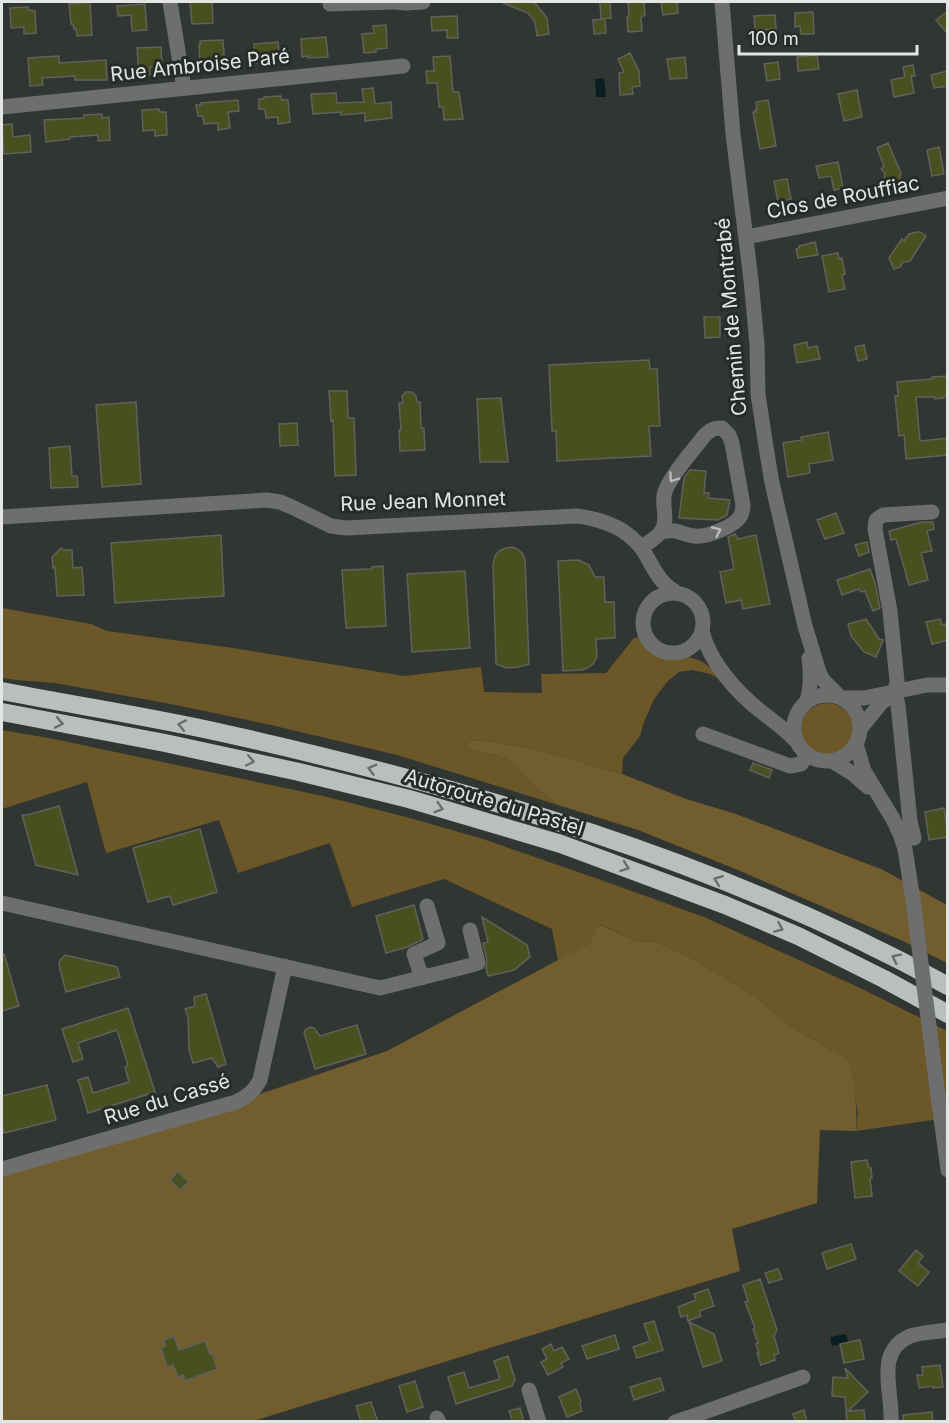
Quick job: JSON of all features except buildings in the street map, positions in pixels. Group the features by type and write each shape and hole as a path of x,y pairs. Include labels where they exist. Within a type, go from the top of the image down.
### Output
{"highway":[{"name":"Autoroute du Pastel","path":"2,691 215,731 370,768 525,811 627,845 807,916 894,957 948,986"},
{"name":"Autoroute du Pastel","path":"2,712 165,743 299,772 409,799 561,844 725,905 798,936 948,1014"}],"street":[{"path":"170,2 184,88"},
{"path":"330,4 423,2"},
{"name":"Chemin de Montrabé","path":"722,2 733,134 757,344 758,394 766,447 805,626 819,672 823,680 840,698"},
{"name":"Rue Ambroise Paré","path":"2,107 403,66"},
{"name":"Clos de Rouffiac","path":"746,237 948,198"},
{"path":"641,548 661,532 677,530 692,536 704,536 735,522 742,514 743,505 732,443 729,435 722,428 711,430 704,436 669,483 664,492 666,519 661,532"},
{"name":"Rue Jean Monnet","path":"2,517 267,500 294,507 331,526 346,528 577,516 594,518 627,534 641,548 665,584 677,593"},
{"path":"914,838 895,693 897,681 890,611 875,529 876,520 883,515 932,512"},
{"name":"Rue Jean Monnet","path":"652,565 654,599"},
{"path":"685,651 696,643 702,631 704,624 700,609 691,598 677,593 665,594 654,599 648,605 642,620 649,642 669,653 685,651 698,654 718,668 750,702 785,729 802,751 816,760 838,760 849,754 856,744 860,721 853,707 840,698"},
{"name":"Chemin de Montrabé","path":"803,705 809,692 811,676 805,626"},
{"path":"702,631 718,668"},
{"path":"762,712 783,715 812,698 823,695 864,698 927,685 948,685"},
{"path":"860,729 881,703 895,693"},
{"path":"795,740 794,720 803,705"},
{"path":"703,734 790,766 801,764 807,755"},
{"path":"856,744 864,771 893,819 904,849 914,900 948,1170"},
{"path":"832,761 860,779 881,801"},
{"path":"2,903 380,988 478,963 470,930"},
{"path":"422,978 414,954 438,943 427,906"},
{"name":"Rue du Cassé","path":"2,1169 247,1097 260,1080 285,966"},
{"path":"891,1422 888,1371 893,1348 912,1335 948,1330"},
{"path":"675,1422 803,1377"},
{"path":"529,1390 539,1422"}],"shaded area":[{"path":"2,608 91,624 107,631 233,648 404,676 481,667 484,692 542,693 541,674 606,673 634,638 639,637 651,650 666,658 690,658 701,661 722,680 710,674 692,670 679,672 668,681 654,699 640,736 623,758 622,774 543,751 483,740 468,741 467,747 511,761 533,785 558,805 397,755 271,725 55,683 2,678"},
{"path":"822,703 832,703 846,710 853,729 846,748 832,755 822,755 812,751 805,744 801,734 801,724 805,714 812,707"},
{"path":"2,730 323,796 410,818 483,839 704,917 858,987 947,1031 947,1118 856,1131 858,1114 848,1059 788,1025 755,996 688,956 656,942 636,941 600,924 590,943 558,961 552,929 444,879 352,907 330,843 238,873 219,820 106,853 87,782 2,809"},
{"path":"483,740 543,751 622,774 881,869 947,905 947,963 903,941 733,868 638,830 558,805 533,785 511,761 467,747 468,741"},
{"path":"599,924 636,941 656,942 688,956 755,996 788,1025 848,1059 855,1095 856,1131 820,1130 817,1203 732,1229 740,1271 253,1421 2,1422 2,1169 236,1102 387,1051 590,943"}],"water":[{"path":"604,78 606,97 596,97 595,79"},
{"path":"846,1334 848,1342 832,1346 830,1337"}]}
